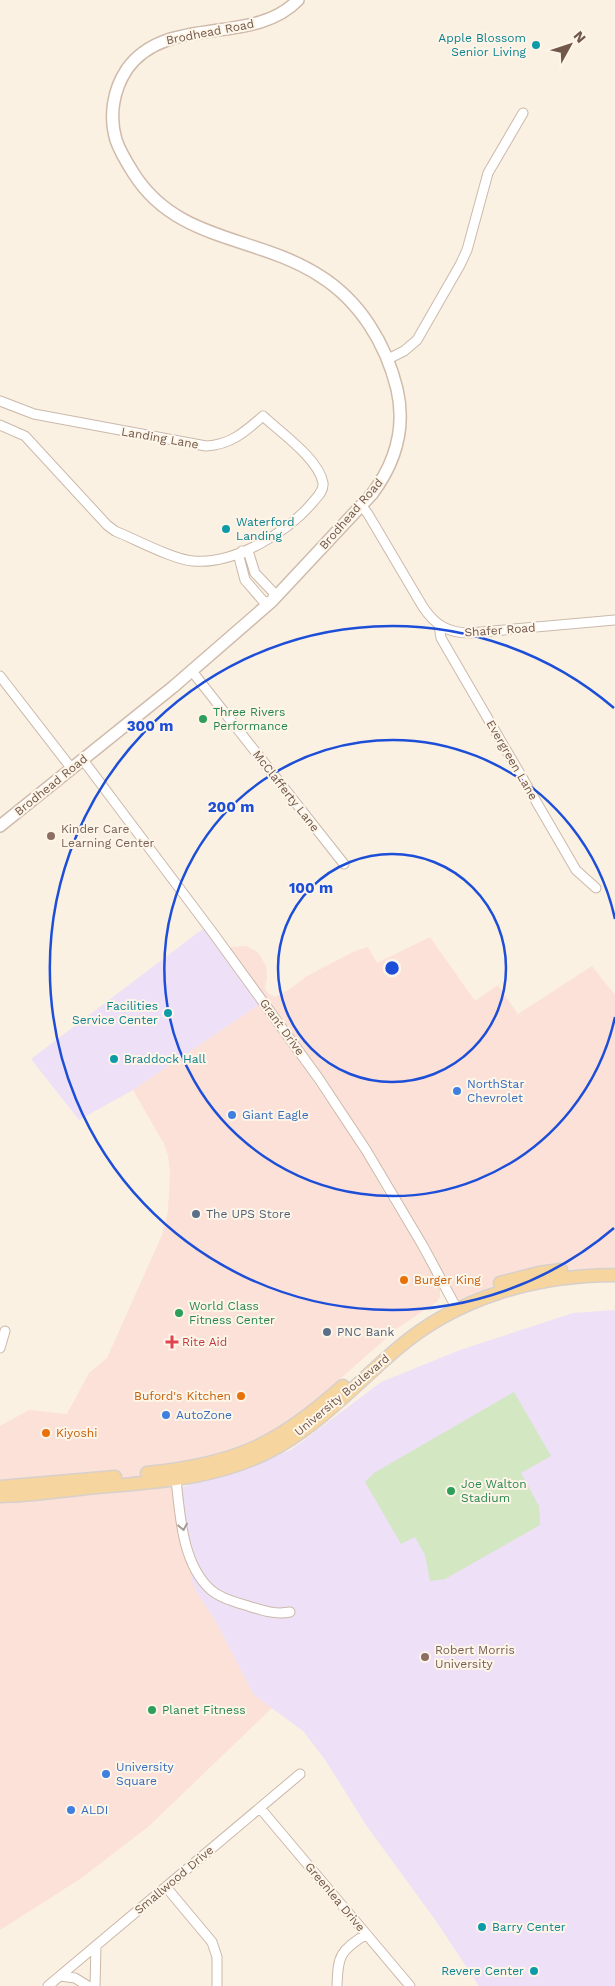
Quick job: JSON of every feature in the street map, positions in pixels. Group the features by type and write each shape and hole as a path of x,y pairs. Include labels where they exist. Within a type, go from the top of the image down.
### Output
{"main road":[{"name":"Brodhead Road","path":"0,826 83,760 272,601 361,505 387,473 396,449 399,436 399,398 388,359 378,338 358,310 322,276 285,257 192,225 161,207 145,190 129,167 114,132 113,104 118,86 134,62 148,50 173,38 261,22 279,15 298,0"},
{"name":"University Boulevard","path":"0,1487 171,1471 212,1463 246,1452 275,1438 302,1421 396,1339 422,1320 498,1284 539,1273 576,1268 615,1267"},
{"name":"University Boulevard","path":"0,1496 176,1479 202,1475 236,1465 280,1445 321,1417 411,1338 455,1306 531,1284 575,1277 615,1276"}],"street":[{"path":"388,359 404,351 417,340 460,265 467,250 488,173 523,113"},
{"name":"Landing Lane","path":"0,400 34,414 206,446 222,444 236,438 263,416 317,466 323,484 322,491 308,508 286,528 263,542 222,557 193,561 179,558 115,531 107,525 25,436 0,425"},
{"path":"361,505 424,607 439,625"},
{"path":"242,551 249,554 256,573 274,593 272,601 264,602 244,580 239,557 242,551"},
{"name":"Shafer Road","path":"439,625 451,631 470,633 615,620"},
{"name":"Evergreen Lane","path":"439,625 441,638 576,870 596,888"},
{"name":"McClafferty Lane","path":"191,670 344,864"},
{"path":"0,676 72,769"},
{"name":"Grant Drive","path":"83,760 213,933 325,1087 366,1150 423,1246 455,1306"},
{"path":"0,1348 5,1331"},
{"path":"176,1479 188,1553 199,1577 212,1591 238,1603 278,1614 290,1612"},
{"name":"Smallwood Drive","path":"48,1986 300,1774"},
{"name":"Greenlea Drive","path":"260,1808 410,1986"},
{"path":"166,1887 212,1942 217,1957 217,1986"},
{"path":"337,1986 338,1962 342,1954 366,1934"},
{"path":"95,1986 96,1946"},
{"path":"60,1976 75,1978 88,1986"}],"shaded area":[{"path":"204,928 260,1004 133,1090 79,1120 31,1059"},
{"path":"430,937 475,1001 498,985 518,1014 592,966 615,995 615,1267 558,1270 498,1284 453,1302 366,1150 226,950 230,947 246,946 258,952 266,966 265,989 275,997 290,989 307,976 355,951 368,947 377,963"},
{"path":"260,1004 360,1149 433,1272 440,1287 440,1297 437,1302 399,1327 307,1408 283,1425 227,1452 197,1458 198,1466 178,1470 196,1591 215,1620 254,1695 272,1708 148,1827 80,1879 0,1930 0,1426 29,1410 67,1414 89,1373 107,1358 162,1235 168,1212 170,1173 168,1155 164,1144 133,1090"},
{"name":"Robert Morris University","path":"615,1310 615,1986 479,1986 436,1921 366,1825 326,1761 303,1731 254,1695 215,1620 196,1591 191,1578 192,1554 180,1488 291,1450 381,1382 460,1350 573,1313"}],"green space":[{"name":"Joe Walton Stadium","path":"514,1392 551,1456 521,1473 539,1506 540,1525 445,1579 430,1581 425,1555 415,1537 401,1544 365,1482 374,1473"}],"place":[{"name":"Apple Blossom Senior Living","path":"536,45"},
{"name":"Waterford Landing","path":"226,529"},
{"name":"Three Rivers Performance","path":"203,719"},
{"name":"Kinder Care Learning Center","path":"51,836"},
{"name":"Facilities Service Center","path":"168,1013"},
{"name":"Braddock Hall","path":"114,1059"},
{"name":"NorthStar Chevrolet","path":"457,1091"},
{"name":"Giant Eagle","path":"232,1115"},
{"name":"The UPS Store","path":"196,1214"},
{"name":"Burger King","path":"404,1280"},
{"name":"World Class Fitness Center","path":"179,1313"},
{"name":"PNC Bank","path":"327,1332"},
{"name":"Rite Aid","path":"172,1342"},
{"name":"Buford's Kitchen","path":"241,1396"},
{"name":"AutoZone","path":"166,1415"},
{"name":"Kiyoshi","path":"46,1433"},
{"name":"Joe Walton Stadium","path":"451,1491"},
{"name":"Robert Morris University","path":"425,1657"},
{"name":"Planet Fitness","path":"152,1710"},
{"name":"University Square","path":"106,1774"},
{"name":"ALDI","path":"71,1810"},
{"name":"Barry Center","path":"482,1927"},
{"name":"Revere Center","path":"534,1971"}]}
